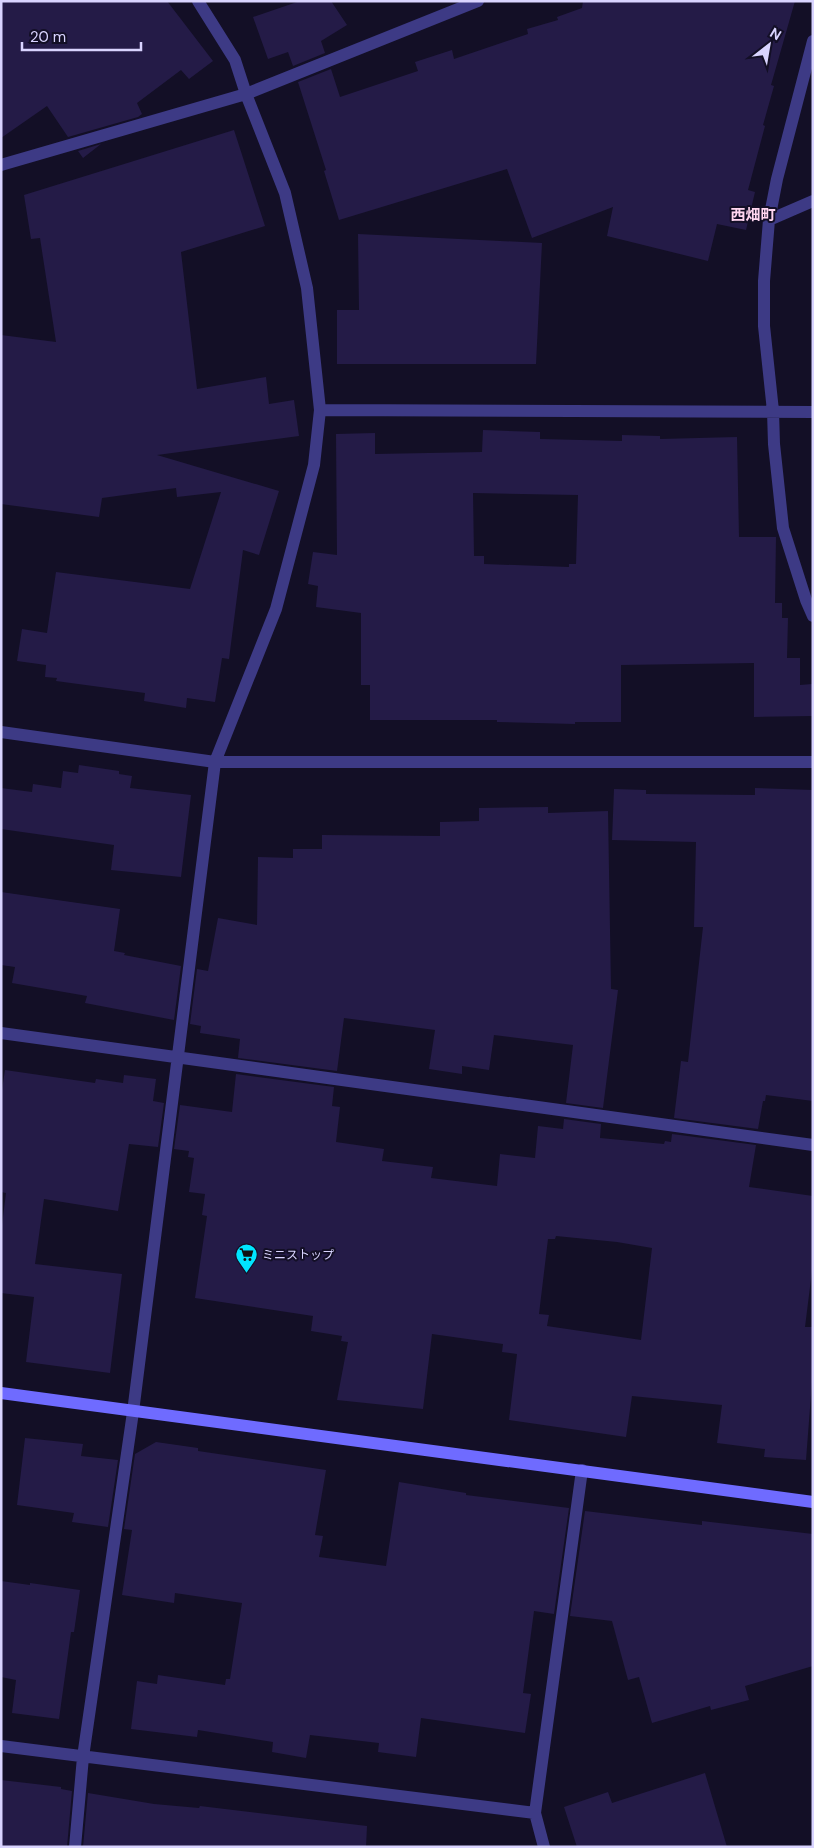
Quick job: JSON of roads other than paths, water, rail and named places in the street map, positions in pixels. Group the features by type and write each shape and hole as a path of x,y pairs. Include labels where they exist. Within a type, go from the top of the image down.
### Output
{"street":[{"path":"75,1847 83,1757 133,1412 215,762 276,609 314,464 320,410 307,288 285,193 246,94 235,60 198,1"},
{"path":"1,165 246,94 478,1"},
{"path":"813,41 777,179 769,220 764,281 764,326 783,528 813,616"},
{"path":"769,220 813,201"},
{"path":"320,410 813,412"},
{"path":"1,732 215,762 813,762"},
{"path":"1,1033 813,1145"},
{"path":"1,1393 813,1502"},
{"path":"544,1847 535,1813 582,1470"},
{"path":"1,1746 535,1813"}],"place":[{"name":"ミニストップ","path":"246,1274"}],"district":[{"name":"西畑町","path":"753,215"}]}
